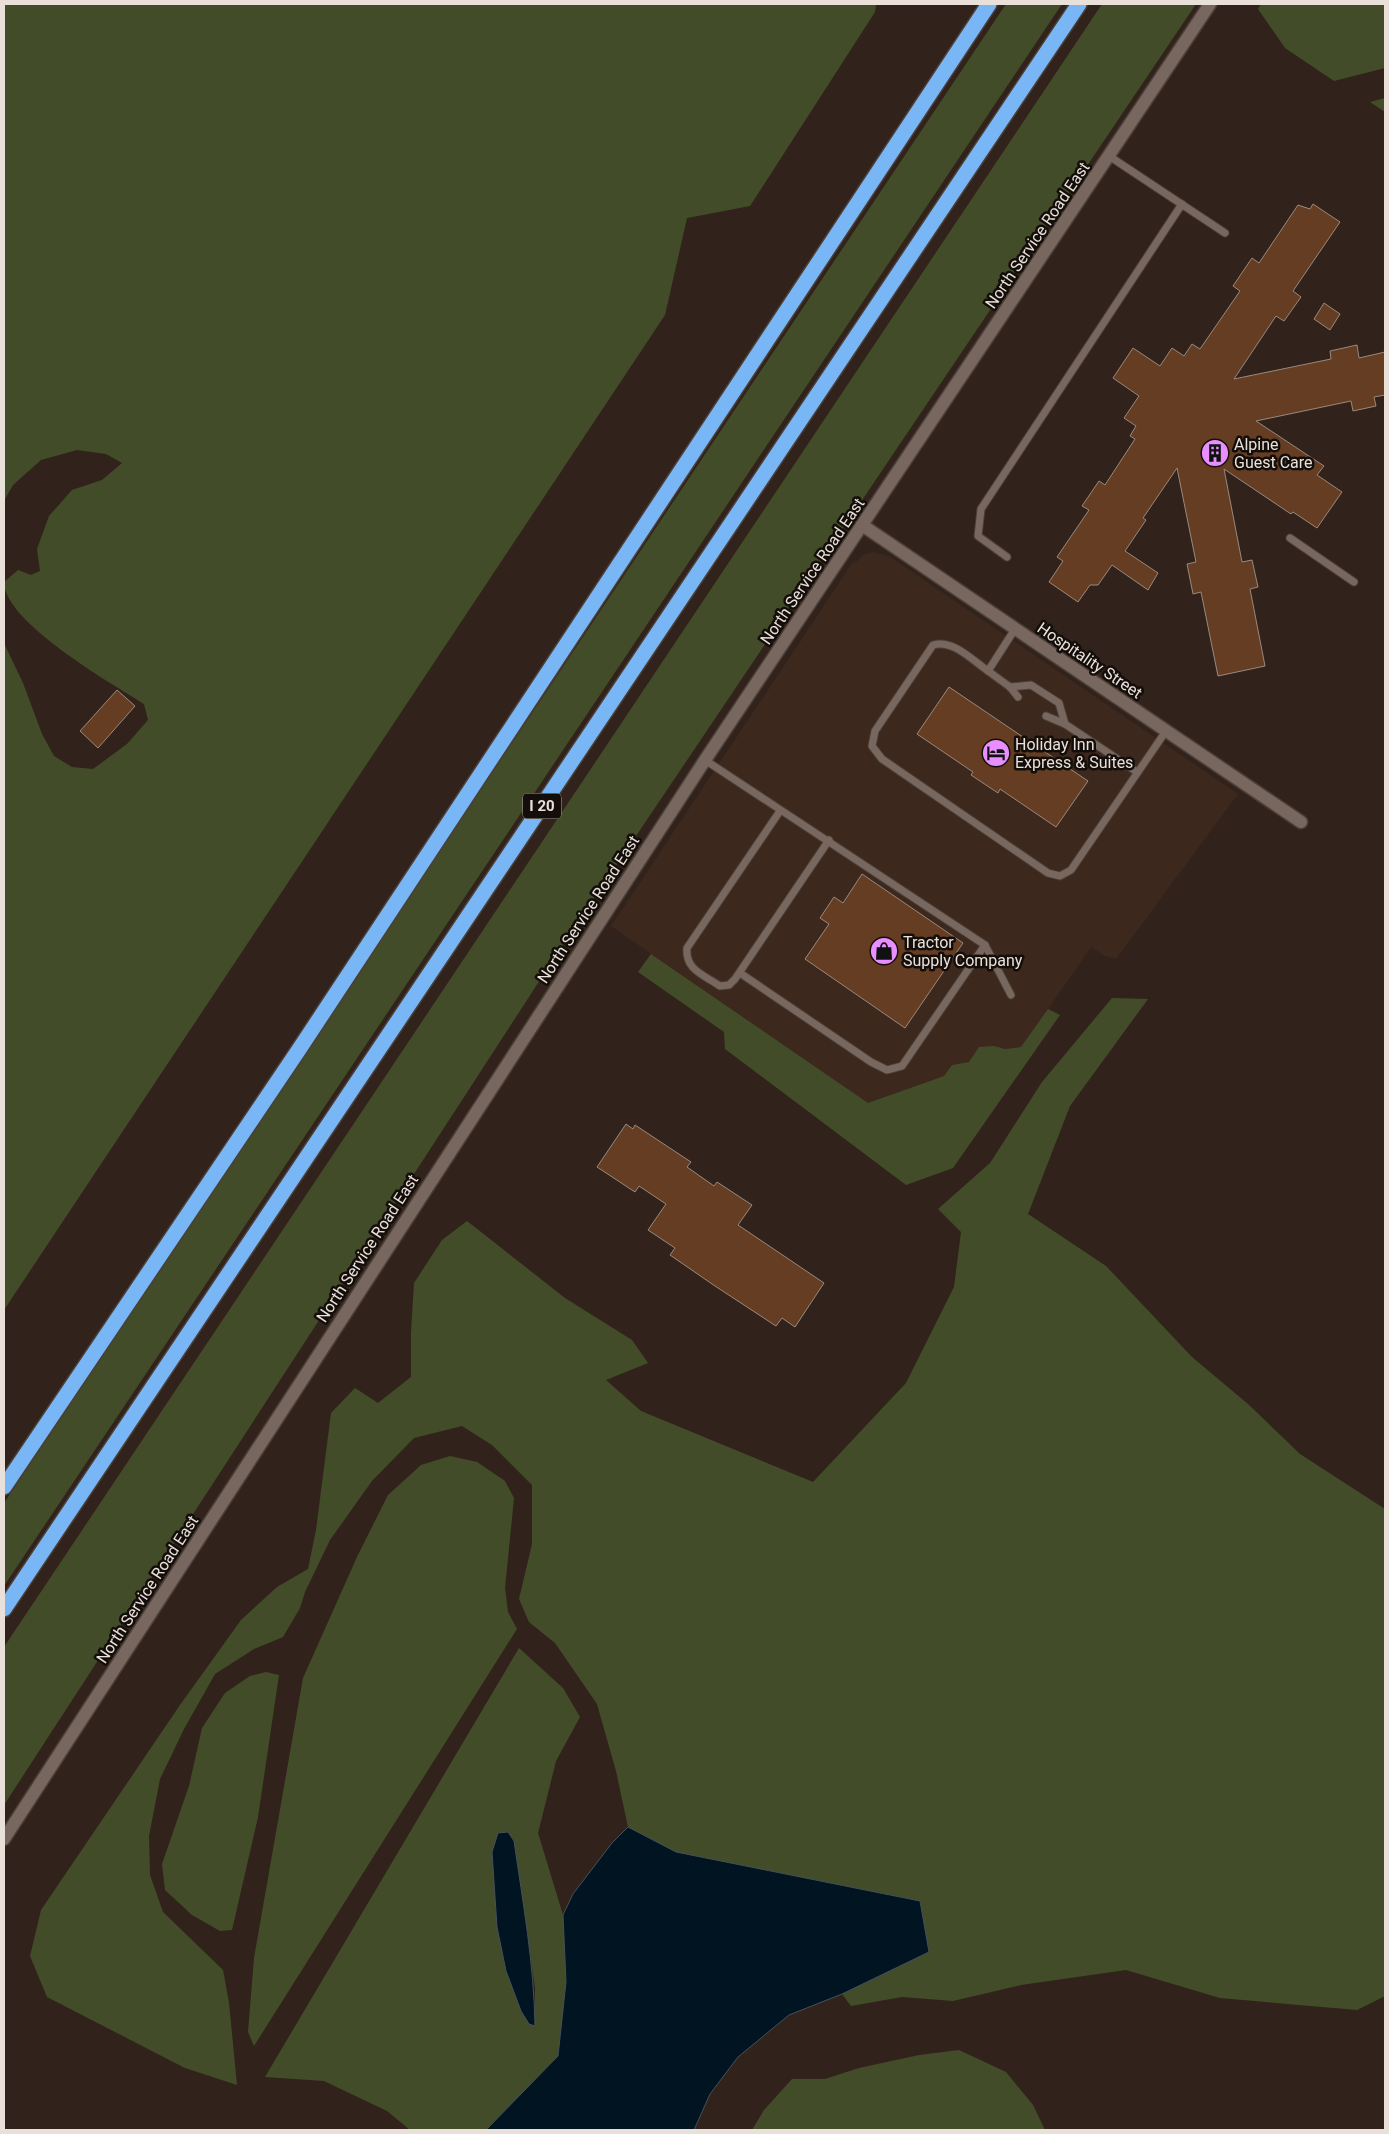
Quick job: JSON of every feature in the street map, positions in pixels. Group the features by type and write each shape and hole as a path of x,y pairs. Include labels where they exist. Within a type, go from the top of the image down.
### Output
{"highway":[{"path":"4,1487 294,1057 989,4"},
{"name":"I 20","path":"4,1609 1079,4"}],"street":[{"name":"North Service Road East","path":"4,1839 418,1198 705,760 1210,4"},
{"name":"Hospitality Street","path":"862,525 1301,822"}],"lane":[{"path":"1109,156 1225,233"},
{"path":"1007,556 978,536 981,509 1182,204"},
{"path":"1290,538 1354,582"},
{"path":"988,671 1016,629"},
{"path":"1018,697 1010,686 950,644 941,642 933,644 875,731 872,746 882,759 1048,873 1060,876 1071,870 1166,731"},
{"path":"1010,686 1031,685 1059,704 1065,724"},
{"path":"1046,716 1065,724 1137,772"},
{"path":"705,760 780,811 791,815 829,840 985,945 1011,995"},
{"path":"780,811 687,948 686,957 689,965 720,986 729,985 740,973 829,840"},
{"path":"740,973 870,1062 887,1070 902,1066 985,945"}],"shaded area":[{"path":"873,552 889,556 1238,794 1116,959 1105,956 1091,947 1022,1047 1005,1049 994,1046 969,1062 952,1065 944,1076 868,1104 611,926 853,562 855,563 863,555"}],"green space":[{"path":"4,4 876,4 875,12 750,206 687,218 665,315 4,1310 4,643 23,683 42,734 54,756 72,767 93,769 127,744 148,720 144,704 85,667 40,633 21,615 9,598 4,582 18,570 31,575 40,571 37,549 49,516 72,490 102,480 122,463 106,454 77,450 41,460 13,485 4,501"},
{"path":"1006,4 1062,4 4,1586 4,1503"},
{"path":"1102,4 1196,4 566,940 4,1805 4,1647"},
{"path":"1261,4 1385,4 1385,68 1334,81 1285,48 1258,9"},
{"path":"1385,98 1385,112 1370,102"},
{"path":"651,954 868,1103 944,1076 952,1065 969,1062 979,1047 994,1046 1005,1049 1021,1047 1048,1009 1060,1015 953,1168 906,1185 725,1049 724,1032 638,972"},
{"path":"1112,998 1148,999 1070,1106 1028,1214 1106,1266 1192,1357 1248,1404 1300,1454 1385,1509 1385,1996 1357,2010 1220,1998 1126,1970 1021,1985 953,2001 902,1997 851,2006 842,1994 929,1952 920,1901 676,1852 628,1827 616,1771 597,1704 555,1643 529,1622 519,1599 532,1544 532,1485 492,1445 462,1426 414,1438 372,1481 330,1540 305,1592 300,1608 283,1637 254,1649 215,1674 184,1729 160,1779 149,1836 150,1875 163,1912 223,1970 229,2003 237,2085 185,2068 47,1997 30,1956 41,1910 180,1705 241,1620 277,1587 308,1569 316,1530 331,1413 355,1388 378,1403 411,1377 414,1283 442,1240 467,1221 565,1298 632,1340 648,1363 606,1380 641,1411 813,1482 906,1383 954,1287 961,1232 938,1209 990,1163 1042,1082"},
{"path":"450,1456 477,1462 505,1481 514,1498 505,1588 508,1612 517,1629 254,2046 248,2032 254,1958 303,1678 357,1557 388,1495 421,1465"},
{"path":"519,1648 563,1688 580,1717 556,1761 538,1833 563,1915 566,1982 558,2056 486,2130 410,2130 387,2111 324,2081 265,2077","holes":["514,1841 535,1988 535,2026 506,1971 497,1927 492,1852"]},
{"path":"266,1672 279,1675 258,1817 232,1930 220,1931 192,1915 165,1890 162,1864 189,1786 202,1728 225,1693 250,1676"},
{"path":"959,2050 1006,2072 1033,2105 1045,2130 752,2130 764,2110 792,2079 825,2079 859,2068 919,2055"}],"water":[{"path":"628,1827 676,1852 920,1901 929,1952 842,1994 789,2015 738,2057 710,2094 694,2130 486,2130 558,2056 566,1982 563,1915 573,1894 612,1843"},
{"path":"508,1832 514,1841 524,1910 533,1980 535,2026 529,2024 521,2011 506,1971 497,1927 492,1852 498,1833"}],"building":[{"name":"Alpine Guest Care","path":"1313,204 1340,222 1293,291 1301,297 1284,321 1276,316 1234,379 1331,359 1330,351 1357,345 1359,358 1385,352 1385,395 1374,397 1376,406 1353,411 1351,401 1256,421 1324,466 1317,475 1342,492 1317,528 1293,512 1291,514 1224,469 1242,562 1252,560 1258,587 1250,589 1265,666 1218,676 1201,592 1193,594 1187,564 1196,562 1177,468 1143,518 1146,520 1125,551 1158,573 1148,590 1112,565 1098,585 1090,585 1078,602 1049,582 1063,561 1057,557 1089,510 1082,506 1099,481 1105,485 1135,439 1130,436 1136,426 1124,418 1139,396 1113,378 1133,348 1160,366 1172,348 1184,356 1192,344 1200,349 1240,291 1233,286 1252,258 1259,263 1298,205 1310,209"},
{"path":"1324,303 1340,314 1330,330 1314,319"},
{"name":"Holiday Inn Express & Suites","path":"949,687 1088,781 1056,827 1000,789 998,793 971,775 973,772 917,734"},
{"path":"117,690 135,706 98,748 80,731"},
{"name":"Tractor Supply Company","path":"862,874 963,943 905,1028 805,959 829,924 820,918 834,897 843,903"},
{"path":"626,1124 633,1129 635,1125 691,1162 687,1167 714,1186 717,1182 752,1205 738,1225 824,1283 795,1327 782,1318 776,1326 715,1286 670,1255 675,1248 648,1230 666,1204 639,1186 635,1192 597,1167"}],"place":[{"name":"Alpine Guest Care","path":"1215,453"},
{"name":"Holiday Inn Express & Suites","path":"996,753"},
{"name":"Tractor Supply Company","path":"884,951"}]}
